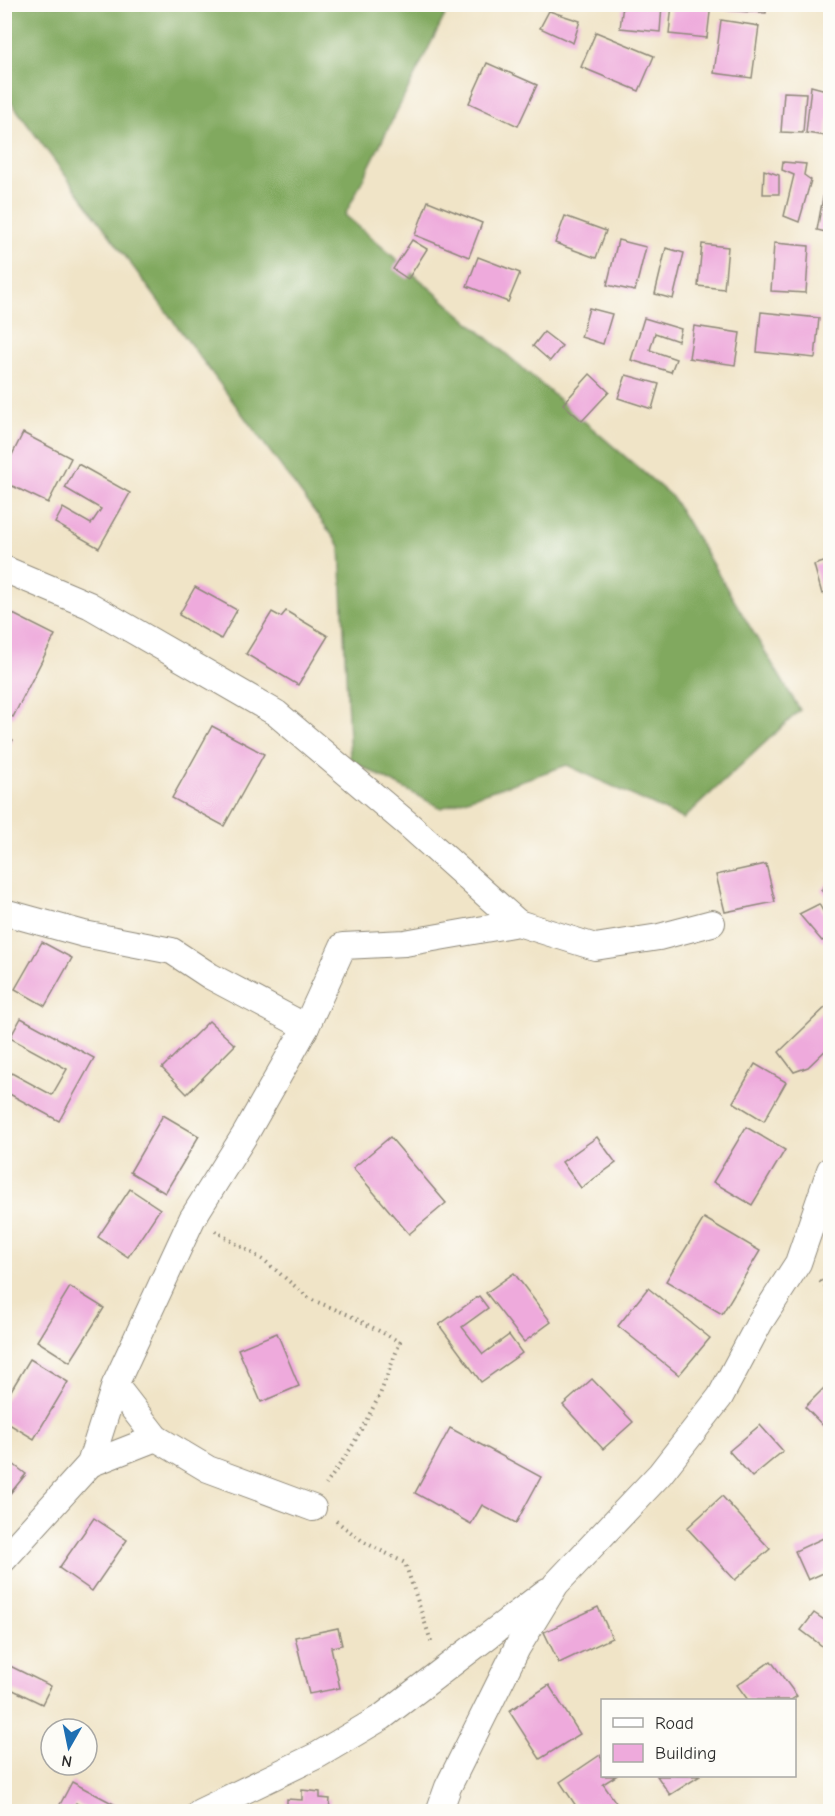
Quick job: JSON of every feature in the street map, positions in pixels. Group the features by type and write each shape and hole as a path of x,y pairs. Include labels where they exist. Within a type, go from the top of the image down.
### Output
{"street":[{"path":"4,569 89,605 276,713 410,826 518,923 595,947 659,937 712,923"},
{"path":"4,912 84,934 172,951 210,976 306,1027"},
{"path":"4,1559 90,1464 115,1385 192,1219 246,1133 306,1027 343,946 405,943 518,923"},
{"path":"200,1812 327,1749 382,1717 556,1584 660,1474 720,1397 760,1322 798,1263 831,1170"},
{"path":"115,1385 156,1438 208,1469 313,1508"},
{"path":"90,1464 156,1438"},
{"path":"439,1812 453,1777 517,1648 556,1584"}],"path":[{"path":"192,1219 265,1261 310,1299 349,1315 400,1342 379,1397 351,1448 313,1508 339,1523 364,1542 405,1563 441,1673"}],"green space":[{"path":"419,4 447,11 345,215 672,497 800,710 683,819 567,765 441,808 350,760 340,546 5,94 5,5"}],"building":[{"path":"672,4 711,4 707,38 669,34"},
{"path":"724,4 767,4 766,13 723,10"},
{"path":"623,5 662,5 660,32 620,28"},
{"path":"549,11 580,21 573,43 540,28"},
{"path":"721,20 759,26 752,78 714,73"},
{"path":"596,32 654,56 639,91 581,67"},
{"path":"487,63 537,85 518,126 469,103"},
{"path":"811,86 830,91 826,136 806,133"},
{"path":"784,92 806,93 803,133 781,132"},
{"path":"783,162 806,164 804,175 811,180 799,222 784,216 794,175 782,170"},
{"path":"764,170 779,175 779,194 763,194"},
{"path":"826,181 830,182 830,233 817,230"},
{"path":"428,201 482,223 469,257 415,235"},
{"path":"565,216 606,231 596,258 555,243"},
{"path":"412,240 427,249 408,279 393,269"},
{"path":"618,240 646,247 635,291 607,285"},
{"path":"774,243 809,246 806,293 771,291"},
{"path":"702,244 728,247 724,289 698,286"},
{"path":"666,248 684,253 673,299 655,294"},
{"path":"478,257 520,273 508,302 467,286"},
{"path":"589,308 612,314 603,344 581,337"},
{"path":"761,312 819,318 815,358 757,352"},
{"path":"644,318 681,329 678,341 655,333 650,350 676,359 671,372 631,360"},
{"path":"694,326 740,333 735,365 689,358"},
{"path":"544,332 562,346 550,361 533,346"},
{"path":"590,374 609,392 582,421 563,404"},
{"path":"626,375 659,384 652,409 618,398"},
{"path":"23,433 71,458 48,503 4,482 4,471"},
{"path":"78,464 130,493 99,548 55,523 63,508 91,524 101,509 65,488"},
{"path":"830,560 830,591 822,594 814,565"},
{"path":"195,587 237,610 221,639 179,615"},
{"path":"7,611 55,635 13,717 4,713 4,616"},
{"path":"286,611 328,636 298,685 246,654 272,612 281,617"},
{"path":"212,726 264,754 224,826 172,798"},
{"path":"4,735 13,740 4,753"},
{"path":"766,864 775,902 725,912 716,875"},
{"path":"830,880 830,900 821,890"},
{"path":"819,904 830,924 830,937 822,941 799,914"},
{"path":"42,942 72,958 45,1006 15,989"},
{"path":"830,1003 830,1046 808,1067 794,1072 779,1052"},
{"path":"21,1018 94,1058 59,1121 4,1091 6,1070 52,1095 67,1069 10,1038"},
{"path":"209,1021 235,1045 187,1094 162,1068"},
{"path":"755,1064 786,1082 764,1121 733,1102"},
{"path":"163,1115 199,1136 165,1193 130,1172"},
{"path":"746,1127 785,1150 752,1205 713,1182"},
{"path":"390,1137 446,1203 409,1234 353,1168"},
{"path":"597,1137 616,1163 581,1188 562,1162"},
{"path":"130,1189 160,1209 128,1257 98,1237"},
{"path":"704,1218 760,1251 722,1314 666,1281"},
{"path":"514,1273 551,1322 524,1342 486,1293"},
{"path":"70,1287 104,1308 70,1362 37,1341"},
{"path":"648,1288 710,1338 679,1375 618,1326"},
{"path":"479,1296 488,1308 462,1327 483,1354 509,1335 522,1353 481,1382 439,1325"},
{"path":"277,1333 299,1386 261,1402 238,1349"},
{"path":"30,1359 68,1382 34,1439 4,1421 4,1402"},
{"path":"592,1379 633,1422 603,1449 563,1405"},
{"path":"830,1382 830,1433 805,1407"},
{"path":"760,1425 783,1451 752,1477 729,1451"},
{"path":"450,1428 541,1477 516,1523 482,1505 471,1524 415,1493"},
{"path":"4,1457 26,1474 4,1501"},
{"path":"722,1496 770,1549 735,1580 687,1528"},
{"path":"94,1518 127,1540 92,1591 59,1568"},
{"path":"830,1535 830,1570 808,1580 795,1551"},
{"path":"598,1607 612,1638 559,1663 544,1632"},
{"path":"814,1613 830,1624 830,1652 801,1630"},
{"path":"338,1628 342,1645 331,1647 340,1688 309,1694 295,1637"},
{"path":"771,1661 797,1696 792,1699 747,1699 737,1685"},
{"path":"4,1663 51,1686 42,1704 7,1687 4,1693"},
{"path":"549,1685 580,1734 540,1759 509,1711"},
{"path":"600,1755 601,1777 614,1777 603,1784 619,1807 612,1812 580,1812 560,1782"},
{"path":"658,1777 698,1777 670,1795"},
{"path":"72,1782 129,1812 91,1812 76,1803 71,1812 56,1812"},
{"path":"302,1790 320,1792 320,1798 330,1799 329,1812 287,1812 287,1799 302,1800"}]}
